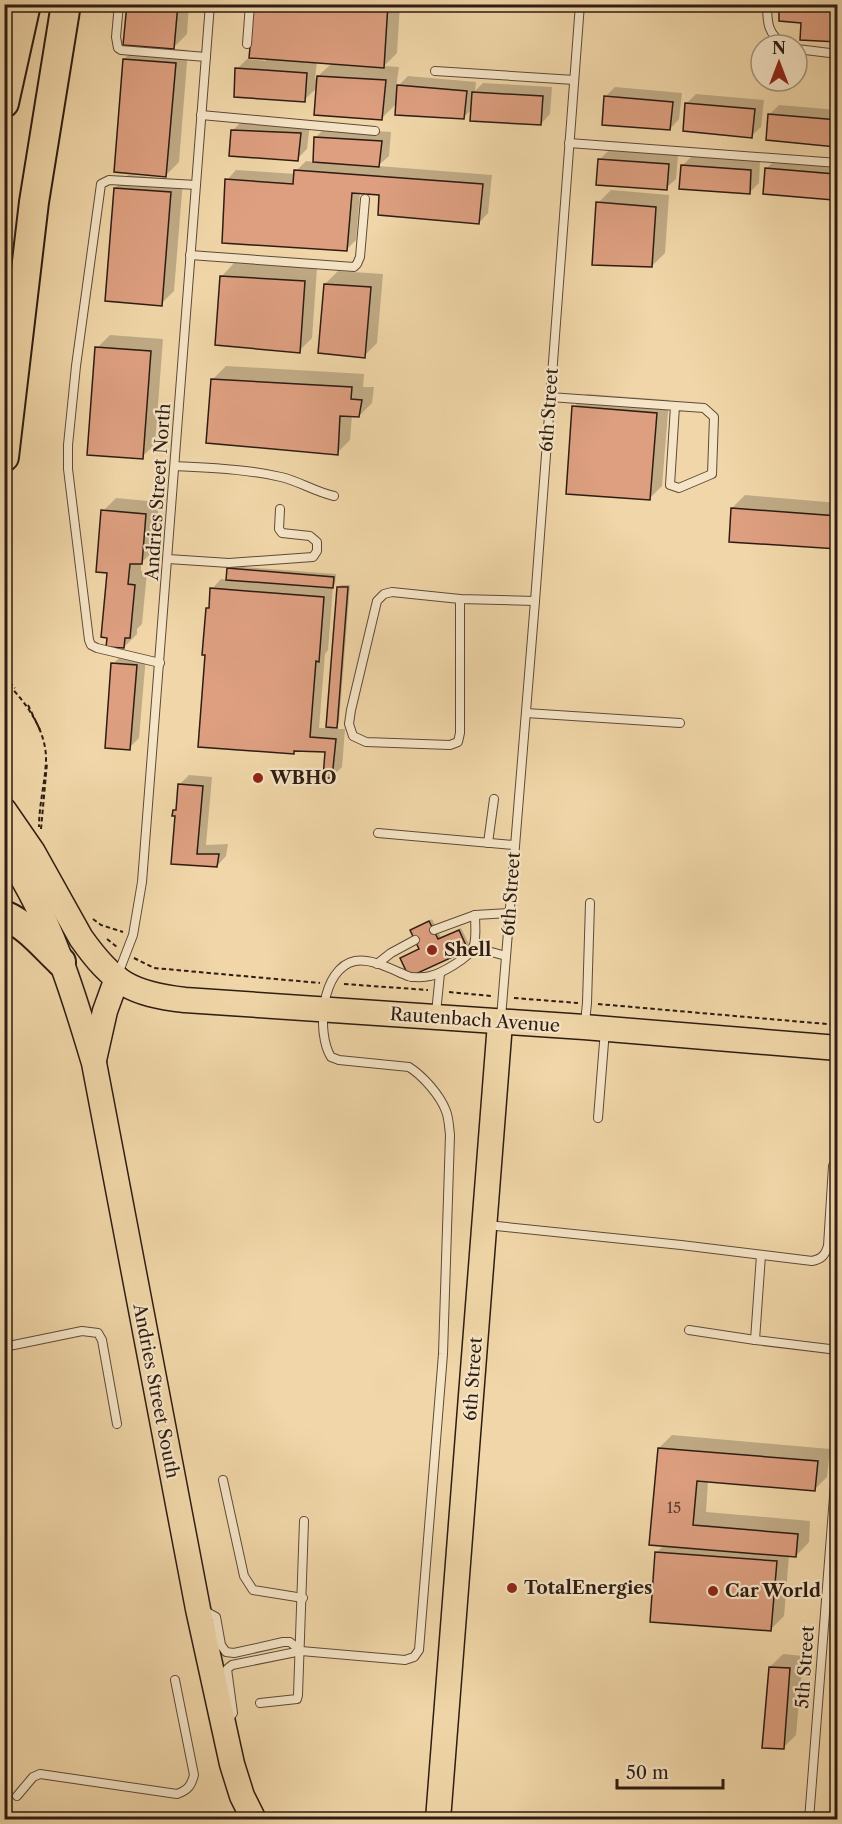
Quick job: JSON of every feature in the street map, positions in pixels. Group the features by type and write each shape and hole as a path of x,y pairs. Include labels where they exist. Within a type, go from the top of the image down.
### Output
{"highway":[{"path":"4,103 26,4"},
{"path":"4,458 34,201 66,4"},
{"path":"4,915 17,921 28,930 61,962"}],"main road":[{"name":"Rautenbach Avenue","path":"4,810 33,852 81,938 99,963 134,989 162,998 595,1028 837,1048"},
{"name":"Andries Street South","path":"4,849 32,895 61,962 94,1063 198,1609 232,1764 242,1796 254,1820"},
{"path":"94,1063 105,1011 117,978"},
{"name":"6th Street","path":"438,1820 500,1023"}],"lane":[{"path":"119,4 116,37 118,48 206,57"},
{"name":"Andries Street North","path":"117,978 133,935 142,882 210,4"},
{"path":"247,44 250,4"},
{"name":"6th Street","path":"500,1023 535,601 580,4"},
{"path":"767,4 767,23 770,33"},
{"path":"809,50 837,54"},
{"path":"435,70 574,80"},
{"path":"201,115 375,131"},
{"path":"569,143 837,163"},
{"path":"160,663 91,645 68,469 68,445 76,366 101,184 109,180 123,180 196,185"},
{"path":"190,255 354,267 360,257 365,199"},
{"path":"550,397 704,408 714,417 712,474 679,488 670,485 675,406"},
{"path":"175,466 245,471 284,477 312,490 334,496"},
{"path":"168,559 229,563 313,557 317,550 317,542 310,536 282,533 279,529 280,510"},
{"path":"460,599 460,732 458,742 450,745 366,742 353,736 349,724 351,710 377,601 384,594 392,592 460,599 535,601"},
{"path":"526,713 680,723"},
{"path":"488,843 494,799"},
{"path":"378,833 514,845"},
{"path":"590,903 587,1004 595,1028 598,1118"},
{"path":"434,930 475,915 509,913"},
{"path":"225,1725 233,1713 227,1669 232,1665 301,1651 405,1660 414,1657 419,1650 443,1354 450,1135 447,1113 441,1100 409,1067 331,1058 326,1049 323,1010 330,983 342,968 359,961 377,964 409,976 421,977 440,973 469,954 473,947 475,915"},
{"path":"377,964 391,953 415,940"},
{"path":"473,947 506,956"},
{"path":"436,1018 440,973"},
{"path":"485,1225 819,1260 825,1254 828,1246 833,1167"},
{"path":"755,1340 761,1254"},
{"path":"689,1330 837,1350"},
{"path":"4,1347 82,1331 98,1333 102,1340 117,1424"},
{"name":"5th Street","path":"809,1820 837,1445"},
{"path":"223,1480 244,1576 248,1584 253,1590 303,1598"},
{"path":"260,1703 297,1699 298,1695 304,1521"},
{"path":"198,1609 207,1611 216,1617 220,1645 226,1652 234,1653 282,1642 290,1642 301,1651"},
{"path":"17,1796 33,1777 40,1774 177,1794 186,1791 194,1775 175,1680"}],"path":[{"path":"4,679 20,694 45,740 47,758 40,831"},
{"path":"89,914 101,925 133,935"}],"building":[{"path":"127,4 178,4 174,49 123,45"},
{"path":"254,4 388,4 384,68 249,58"},
{"path":"779,7 838,11 838,42 809,40 809,33 800,33 801,23 779,21"},
{"path":"123,59 176,63 166,177 114,172"},
{"path":"235,68 307,73 305,102 234,97"},
{"path":"317,76 386,80 382,120 314,115"},
{"path":"397,85 467,91 464,119 395,115"},
{"path":"472,92 543,96 541,125 470,121"},
{"path":"604,96 673,102 670,130 602,125"},
{"path":"685,103 755,109 752,138 683,131"},
{"path":"768,114 838,120 836,147 766,140"},
{"path":"231,130 301,133 298,161 229,156"},
{"path":"314,137 382,141 379,167 313,162"},
{"path":"598,159 669,164 667,190 596,185"},
{"path":"681,165 751,170 750,194 679,189"},
{"path":"765,168 835,174 833,200 763,194"},
{"path":"294,170 483,184 479,224 378,215 379,195 352,193 347,251 222,243 225,179 293,184"},
{"path":"114,188 171,192 162,306 105,301"},
{"path":"596,202 656,207 652,267 592,265"},
{"path":"220,276 305,281 300,353 215,345"},
{"path":"324,284 371,287 365,358 318,353"},
{"path":"95,347 151,351 143,459 87,455"},
{"path":"211,379 352,387 351,399 362,400 359,417 340,416 338,455 206,443"},
{"path":"572,406 657,413 650,500 566,494"},
{"path":"731,508 838,516 838,549 729,542"},
{"path":"101,510 146,514 142,564 130,564 128,584 135,585 130,638 125,638 124,648 106,647 107,638 101,637 107,573 96,572"},
{"path":"227,568 334,577 333,588 226,580"},
{"path":"337,587 348,587 337,728 326,727"},
{"path":"210,588 324,597 310,737 336,739 332,778 323,778 325,752 294,751 294,754 198,747 205,655 202,655"},
{"path":"111,663 137,665 130,750 105,748"},
{"path":"178,784 203,786 197,854 219,854 217,867 171,864 175,816 172,816 173,810 176,810"},
{"path":"429,921 438,939 459,930 468,950 409,977 400,958 419,949 410,930"},
{"path":"658,1448 818,1461 815,1491 697,1481 693,1525 798,1534 796,1557 649,1545"},
{"name":"Car World","path":"655,1552 777,1561 771,1631 650,1622"},
{"path":"769,1667 790,1668 784,1749 762,1748"}],"place":[{"name":"WBHO","path":"258,778"},
{"name":"Shell","path":"432,950"},
{"name":"TotalEnergies","path":"512,1588"},
{"name":"Car World","path":"713,1591"}]}
